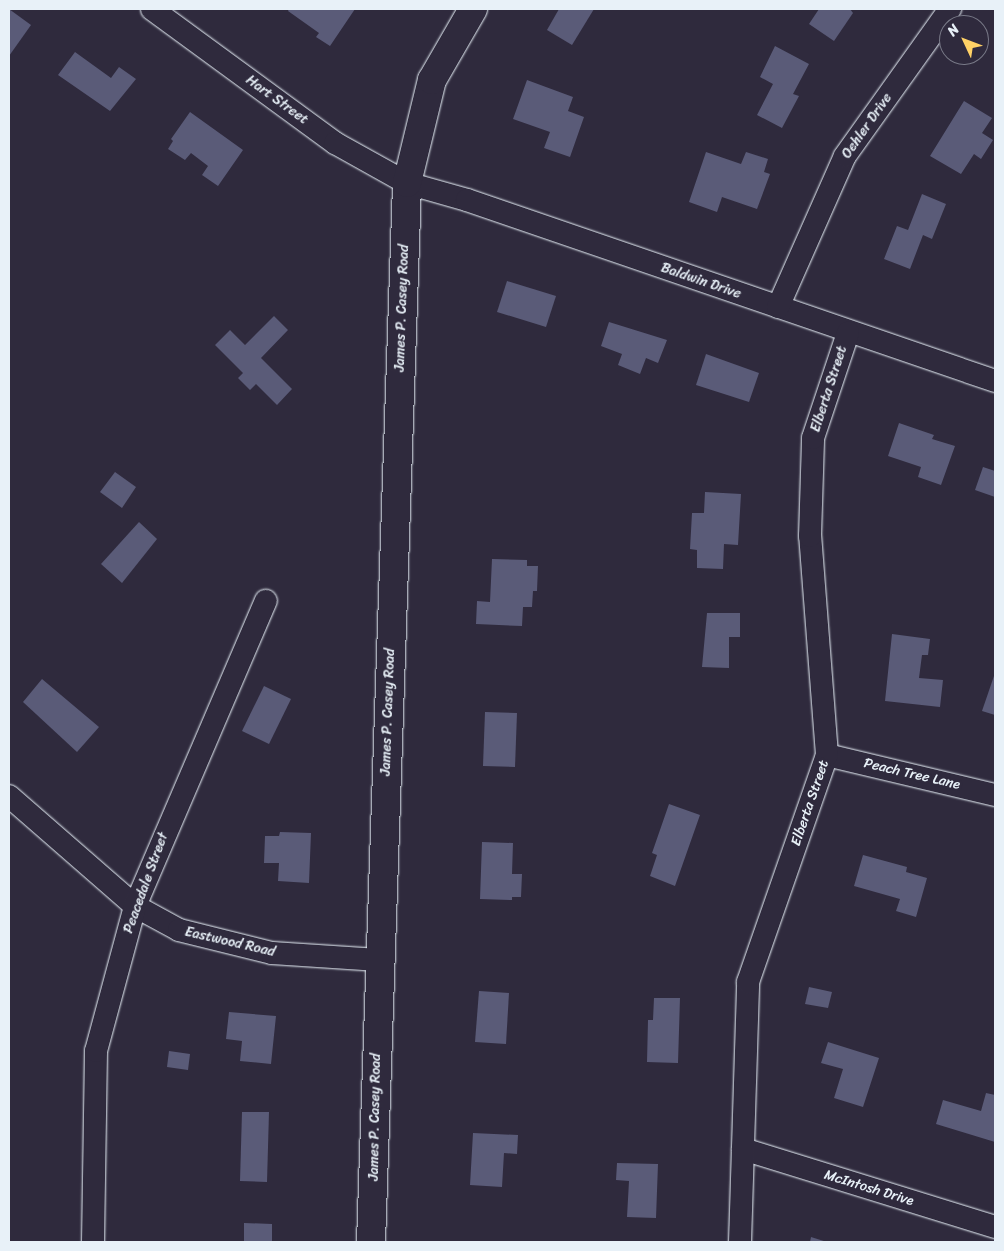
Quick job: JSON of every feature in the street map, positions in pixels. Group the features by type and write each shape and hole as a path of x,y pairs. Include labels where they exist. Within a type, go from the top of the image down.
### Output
{"main road":[{"path":"407,182 432,80 473,9"},
{"name":"James P. Casey Road","path":"371,1242 379,960 407,182"}],"street":[{"name":"Hart Street","path":"152,9 335,143 407,182"},
{"name":"Oehler Drive","path":"778,308 845,156 950,9"},
{"name":"Baldwin Drive","path":"407,182 467,200 848,333 995,382"},
{"name":"Elberta Street","path":"740,1242 748,982 827,755 810,536 813,438 848,333"},
{"name":"Peacedale Street","path":"93,1242 96,1051 135,906 266,601"},
{"name":"Peach Tree Lane","path":"827,755 995,795"},
{"name":"Eastwood Road","path":"9,796 135,906 179,930 272,953 379,960"},
{"name":"McIntosh Drive","path":"743,1149 995,1227"}],"building":[{"path":"9,9 31,25 9,56"},
{"path":"289,9 355,9 330,46 316,37 319,33 288,11"},
{"path":"559,9 594,9 572,45 547,30"},
{"path":"819,9 850,9 853,13 834,41 809,24"},
{"path":"775,46 809,64 793,94 799,96 782,128 757,115 773,84 760,77"},
{"path":"75,52 111,78 119,67 136,79 110,111 58,75"},
{"path":"527,80 573,97 568,111 584,117 570,157 544,148 550,132 513,119"},
{"path":"964,101 992,118 982,133 993,140 981,159 974,154 961,174 930,156"},
{"path":"190,112 243,150 218,186 202,175 208,166 191,153 185,160 168,149 173,141 171,139"},
{"path":"706,152 741,164 746,152 768,159 764,172 770,174 757,209 722,197 717,212 689,202"},
{"path":"922,194 946,204 932,239 923,235 910,269 884,259 897,226 908,230"},
{"path":"507,281 556,296 546,327 497,312"},
{"path":"274,316 288,330 261,358 292,389 277,405 256,384 250,390 238,378 243,373 215,345 230,330 245,345"},
{"path":"609,322 667,340 658,363 646,358 640,374 618,365 622,354 601,346"},
{"path":"706,354 759,373 749,402 696,385"},
{"path":"899,423 934,435 932,439 955,446 941,485 918,477 921,467 888,456"},
{"path":"983,467 995,471 995,497 975,490"},
{"path":"115,472 136,487 122,508 100,492"},
{"path":"705,492 741,494 738,545 724,544 723,569 697,568 697,550 690,549 692,513 704,513"},
{"path":"139,522 157,539 122,583 101,564"},
{"path":"492,559 527,560 527,566 538,566 537,591 533,591 532,607 523,607 522,626 476,624 477,601 490,602"},
{"path":"707,613 740,613 740,637 729,637 729,668 702,667"},
{"path":"892,634 930,639 928,655 922,655 919,678 943,680 940,707 885,701"},
{"path":"995,673 995,715 982,711"},
{"path":"42,679 99,727 77,752 23,702"},
{"path":"264,686 291,699 269,744 242,731"},
{"path":"485,712 517,713 515,767 483,766"},
{"path":"669,804 700,815 675,886 650,876 657,855 652,853"},
{"path":"280,832 311,833 309,883 278,881 279,863 264,863 265,836 279,836"},
{"path":"482,842 513,843 512,874 522,874 521,897 512,897 512,900 480,899"},
{"path":"863,855 907,867 906,872 927,878 916,917 896,911 900,899 854,886"},
{"path":"809,987 832,992 828,1008 805,1004"},
{"path":"479,991 509,993 506,1044 475,1042"},
{"path":"654,998 680,998 678,1063 647,1062 648,1020 653,1020"},
{"path":"229,1012 276,1016 271,1064 240,1061 242,1041 226,1039"},
{"path":"828,1042 879,1058 863,1107 834,1098 843,1069 821,1063"},
{"path":"169,1051 190,1054 188,1070 167,1067"},
{"path":"986,1093 995,1095 995,1142 936,1124 943,1100 981,1111"},
{"path":"242,1112 269,1112 267,1182 240,1181"},
{"path":"473,1133 518,1135 517,1154 504,1153 502,1187 470,1185"},
{"path":"617,1163 658,1164 656,1218 627,1217 629,1181 616,1180"},
{"path":"244,1223 272,1224 272,1242 244,1242"},
{"path":"811,1237 827,1242 810,1242"}]}
